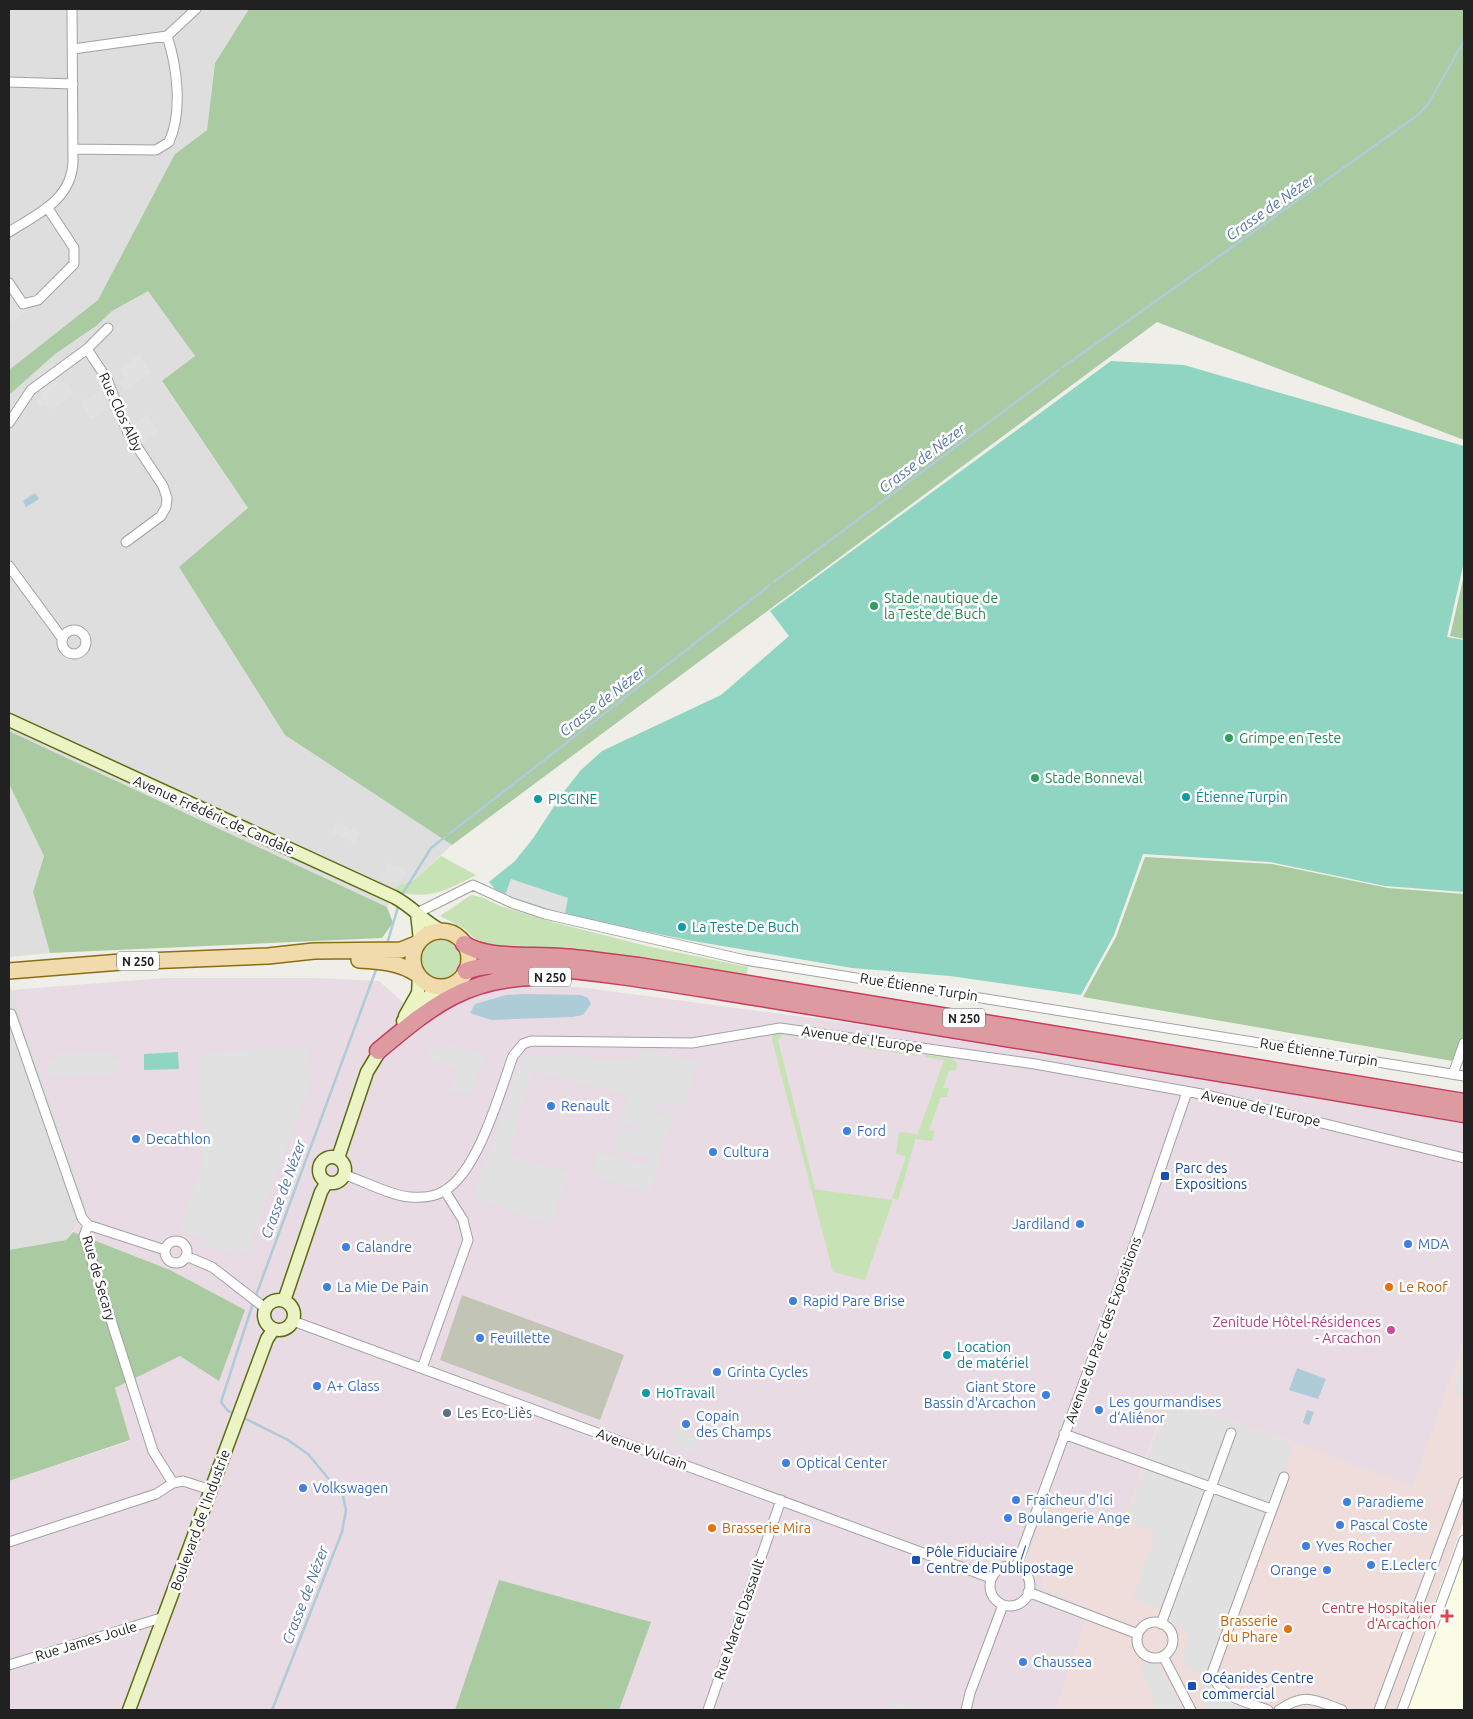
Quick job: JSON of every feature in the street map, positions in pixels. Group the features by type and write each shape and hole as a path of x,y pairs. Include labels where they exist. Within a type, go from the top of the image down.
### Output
{"highway":[{"name":"N 250","path":"464,944 487,952 561,957 639,966 1464,1102"},
{"name":"N 250","path":"466,971 486,966 560,969 636,978 1464,1114"},
{"name":"N 250","path":"378,1052 423,1013 443,1000 477,986 511,978 596,980 744,995"}],"main road":[{"name":"N 250","path":"9,971 121,962 268,956 314,951 401,950 418,942 430,933 442,931 453,934 464,944"},
{"path":"418,942 412,959 418,976"},
{"path":"464,944 468,952 466,971"},
{"name":"N 250","path":"268,956 376,961 399,965 429,984 445,986 453,984 466,971"}],"street":[{"path":"9,232 59,198 68,186 73,171 72,9"},
{"path":"73,49 168,36 196,9"},
{"path":"73,149 156,150 168,142 175,112 177,88 168,36"},
{"path":"9,82 73,84"},
{"path":"9,283 23,304 38,300 74,264 74,248 48,207"},
{"path":"9,423 31,390 87,349 108,328"},
{"name":"Rue Clos Alby","path":"87,349 108,379 132,440 163,486 168,498 161,516 126,542"},
{"path":"9,566 62,638"},
{"name":"Avenue Frédéric de Candale","path":"9,720 376,888 409,905 442,931"},
{"name":"Rue Étienne Turpin","path":"417,913 473,885 512,903 545,914 745,960 1464,1076"},
{"path":"417,913 418,942"},
{"path":"402,1022 418,993 418,976"},
{"path":"338,1158 356,1099 378,1052 402,1022 431,994 445,986"},
{"name":"Rue de Secary","path":"11,1014 33,1072 78,1211 88,1225 84,1236 153,1451 173,1483"},
{"name":"Avenue de l'Europe","path":"445,1191 468,1166 478,1149 513,1056 524,1044 531,1041 692,1042 780,1028 1035,1064 1226,1099 1464,1158"},
{"path":"1453,1074 1464,1043"},
{"name":"Avenue du Parc des Expositions","path":"1016,1567 1135,1243 1187,1092"},
{"path":"329,1158 338,1158 344,1163 345,1175 340,1182 327,1182 319,1172 321,1163 329,1158"},
{"path":"345,1175 408,1197 422,1198 445,1191 463,1220 468,1240 422,1368"},
{"path":"284,1301 321,1192 327,1182"},
{"path":"88,1225 165,1250"},
{"path":"178,1242 185,1247 186,1256 178,1263 171,1262 166,1257 165,1250 168,1244 178,1242"},
{"path":"186,1256 212,1268 258,1302 268,1327 273,1330 287,1328 293,1321 292,1307 284,1301 258,1302"},
{"name":"Avenue Vulcain","path":"293,1321 991,1578"},
{"name":"Boulevard de l'Industrie","path":"129,1710 267,1339 273,1330"},
{"path":"1161,1624 1231,1433"},
{"path":"1064,1434 1272,1509"},
{"path":"1268,1710 1222,1691 1216,1684 1212,1673 1284,1477"},
{"path":"9,1542 156,1494 173,1483 183,1481 211,1490"},
{"path":"1379,1710 1464,1482"},
{"name":"Rue Marcel Dassault","path":"708,1710 780,1500"},
{"path":"1402,1710 1464,1540"},
{"path":"1004,1566 1016,1567 1027,1575 1028,1592 1018,1603 1003,1604 994,1598 991,1592 991,1578 998,1569 1004,1566"},
{"path":"1028,1592 1138,1634"},
{"path":"966,1710 970,1693 1003,1604"},
{"name":"Rue James Joule","path":"9,1665 164,1618"},
{"path":"1150,1623 1161,1624 1170,1631 1172,1642 1168,1653 1152,1658 1143,1654 1137,1645 1138,1634 1145,1625 1150,1623"},
{"path":"1163,1656 1191,1710"},
{"path":"1279,1710 1294,1700 1306,1698 1342,1710"}],"shaded area":[{"path":"9,9 249,9 215,63 207,130 175,154 148,290 195,356 162,382 248,508 285,735 452,845 414,880 398,886 387,907 9,731"},
{"path":"9,289 23,304 26,312 10,323"},
{"path":"139,355 151,373 125,391 118,382 125,378 118,370"},
{"path":"53,361 58,369 39,383 34,375"},
{"path":"59,378 63,384 66,382 74,395 50,410 45,404 40,407 37,401 42,397 39,391"},
{"path":"102,390 108,409 91,419 81,402"},
{"path":"146,415 159,432 142,444 131,426"},
{"path":"9,784 44,856 33,892 50,953 9,957"},
{"path":"336,822 360,833 355,843 331,832"},
{"path":"386,863 407,869 402,880 397,882 382,878"},
{"path":"511,879 568,898 565,914 505,895"},
{"path":"164,978 316,978 379,981 406,1005 462,1001 503,988 579,987 871,1026 1464,1123 1464,1341 1413,1486 1168,1397 1121,1526 1048,1501 1029,1556 1040,1571 1045,1589 1090,1608 1056,1710 9,1710 9,1481 130,1441 115,1388 180,1355 219,1380 170,1270 73,1232 88,1211 11,990"},
{"path":"9,983 88,1211 66,1240 9,1250"},
{"path":"456,1045 485,1054 470,1095 459,1090 457,1094 449,1091 457,1069 426,1058 429,1049"},
{"path":"308,1048 307,1067 315,1070 247,1253 240,1250 236,1255 203,1245 205,1240 179,1231 202,1165 199,1058 205,1058 205,1051"},
{"path":"637,1051 649,1051 698,1062 685,1107 659,1101 656,1114 663,1116 665,1110 674,1113 650,1194 592,1175 597,1152 647,1165 649,1158 614,1150 619,1127 636,1132 638,1128 621,1123 628,1095 532,1070 510,1155 569,1173 550,1225 478,1198 475,1191 523,1055 587,1054 595,1061 634,1061"},
{"path":"113,1052 113,1059 120,1059 121,1074 49,1077 48,1061 56,1060 56,1054"},
{"path":"462,1295 624,1355 600,1420 440,1360"},
{"path":"1464,1341 1464,1521 1396,1710 1056,1710 1090,1608 1045,1589 1040,1571 1029,1556 1048,1501 1143,1467 1168,1397 1413,1485"},
{"path":"1464,1355 1464,1397 1454,1393"},
{"path":"1169,1397 1294,1445 1218,1666 1218,1676 1232,1692 1269,1706 1299,1710 1206,1710 1200,1697 1203,1675 1182,1663 1189,1632 1160,1620 1161,1610 1133,1599 1156,1533 1127,1519"},
{"path":"676,1426 699,1434 693,1453 670,1446"},
{"name":"Centre Hospitalier d‘Arcachon","path":"1464,1521 1464,1710 1396,1710"},
{"path":"1144,1660 1157,1665 1164,1674 1183,1710 1158,1710 1140,1668"},
{"path":"893,1700 926,1710 898,1710 898,1708 891,1706"}],"green space":[{"path":"249,9 1464,9 1464,440 1157,322 452,845 285,735 179,567 248,508 162,381 195,356 148,291 112,311 96,326 55,354 9,395 9,370 98,300 175,154 207,130 215,63"},
{"path":"1111,361 1184,365 1464,446 1464,562 1447,637 1464,640 1464,892 1385,886 1270,862 1143,854 1114,935 1081,995 950,976 852,968 693,941 580,918 501,896 489,882 515,861 534,837 562,794 581,770 602,751 721,695 789,636 770,611"},
{"path":"1464,575 1464,639 1450,636"},
{"path":"9,731 387,907 393,923 382,938 50,953 33,892 44,856 9,784"},
{"path":"441,856 476,875 447,889 428,894 407,894 395,891 397,886 414,880"},
{"path":"1145,857 1272,864 1388,888 1464,894 1464,1063 1083,997 1116,937"},
{"path":"471,895 560,924 651,947 748,967 746,978 497,947 476,940 465,929 440,916"},
{"path":"444,936 456,942 461,950 461,966 456,974 448,979 436,980 424,974 419,966 418,954 424,942 432,937"},
{"path":"777,1032 825,1039 824,1041 783,1035 778,1040 815,1188 813,1189 893,1200 865,1280 833,1272 772,1040 773,1035"},
{"path":"834,1040 917,1053 919,1056 833,1043"},
{"path":"178,1052 179,1069 144,1070 144,1054"},
{"path":"927,1055 952,1058 957,1063 956,1070 949,1071 943,1088 949,1088 947,1097 941,1097 929,1130 935,1131 932,1141 916,1139 944,1060 925,1057"},
{"path":"899,1132 917,1134 898,1200 892,1198 906,1156 896,1154"},
{"path":"73,1232 170,1270 245,1310 219,1381 180,1356 115,1388 130,1440 9,1481 9,1250 66,1240"},
{"path":"499,1580 651,1622 619,1710 455,1710"}],"water":[{"path":"35,493 39,499 26,507 23,501"},
{"path":"506,995 581,995 588,998 591,1004 583,1015 572,1017 491,1020 470,1013 475,1004"},
{"path":"1297,1368 1326,1379 1318,1399 1289,1390"},
{"path":"1307,1410 1314,1412 1309,1425 1303,1423"}],"waterway":[{"name":"Crasse de Nézer","path":"1063,367 1418,115 1428,104 1464,41"},
{"name":"Crasse de Nézer","path":"774,582 1059,370"},
{"name":"Crasse de Nézer","path":"449,834 770,585"},
{"name":"Crasse de Nézer","path":"403,893 431,848 445,837"},
{"name":"Crasse de Nézer","path":"387,944 398,907"},
{"name":"Crasse de Nézer","path":"255,1298 377,967"},
{"name":"Crasse de Nézer","path":"234,1413 228,1411 221,1402 253,1303"},
{"name":"Crasse de Nézer","path":"242,1417 288,1440 308,1454 343,1496 346,1510 342,1532 272,1710"}],"place":[{"name":"Stade nautique de la Teste de Buch","path":"874,606"},
{"name":"Grimpe en Teste","path":"1229,738"},
{"name":"Stade Bonneval","path":"1035,778"},
{"name":"Étienne Turpin","path":"1186,797"},
{"name":"PISCINE","path":"538,799"},
{"name":"La Teste De Buch","path":"682,927"},
{"name":"Renault","path":"551,1106"},
{"name":"Ford","path":"847,1131"},
{"name":"Decathlon","path":"136,1139"},
{"name":"Cultura","path":"713,1152"},
{"name":"Parc des Expositions","path":"1165,1176"},
{"name":"Jardiland","path":"1080,1224"},
{"name":"MDA","path":"1408,1244"},
{"name":"Calandre","path":"346,1247"},
{"name":"La Mie De Pain","path":"327,1287"},
{"name":"Le Roof","path":"1389,1287"},
{"name":"Rapid Pare Brise","path":"793,1301"},
{"name":"Zenitude Hôtel-Résidences - Arcachon","path":"1391,1330"},
{"name":"Feuillette","path":"480,1338"},
{"name":"Location de matériel","path":"947,1355"},
{"name":"Grinta Cycles","path":"717,1372"},
{"name":"A+ Glass","path":"317,1386"},
{"name":"HoTravail","path":"646,1393"},
{"name":"Giant Store Bassin d'Arcachon","path":"1046,1395"},
{"name":"Les gourmandises d‘Aliénor","path":"1099,1410"},
{"name":"Les Eco-Liès","path":"447,1413"},
{"name":"Copain des Champs","path":"686,1424"},
{"name":"Optical Center","path":"786,1463"},
{"name":"Volkswagen","path":"303,1488"},
{"name":"Fraîcheur d'Ici","path":"1016,1500"},
{"name":"Paradieme","path":"1347,1502"},
{"name":"Boulangerie Ange","path":"1008,1518"},
{"name":"Pascal Coste","path":"1340,1525"},
{"name":"Brasserie Mira","path":"712,1528"},
{"name":"Yves Rocher","path":"1306,1546"},
{"name":"Pôle Fiduciaire / Centre de Publipostage","path":"916,1560"},
{"name":"E.Leclerc","path":"1371,1565"},
{"name":"Orange","path":"1327,1570"},
{"name":"Centre Hospitalier d‘Arcachon","path":"1447,1616"},
{"name":"Brasserie du Phare","path":"1288,1629"},
{"name":"Chaussea","path":"1023,1662"},
{"name":"Océanides Centre commercial","path":"1192,1686"}]}
